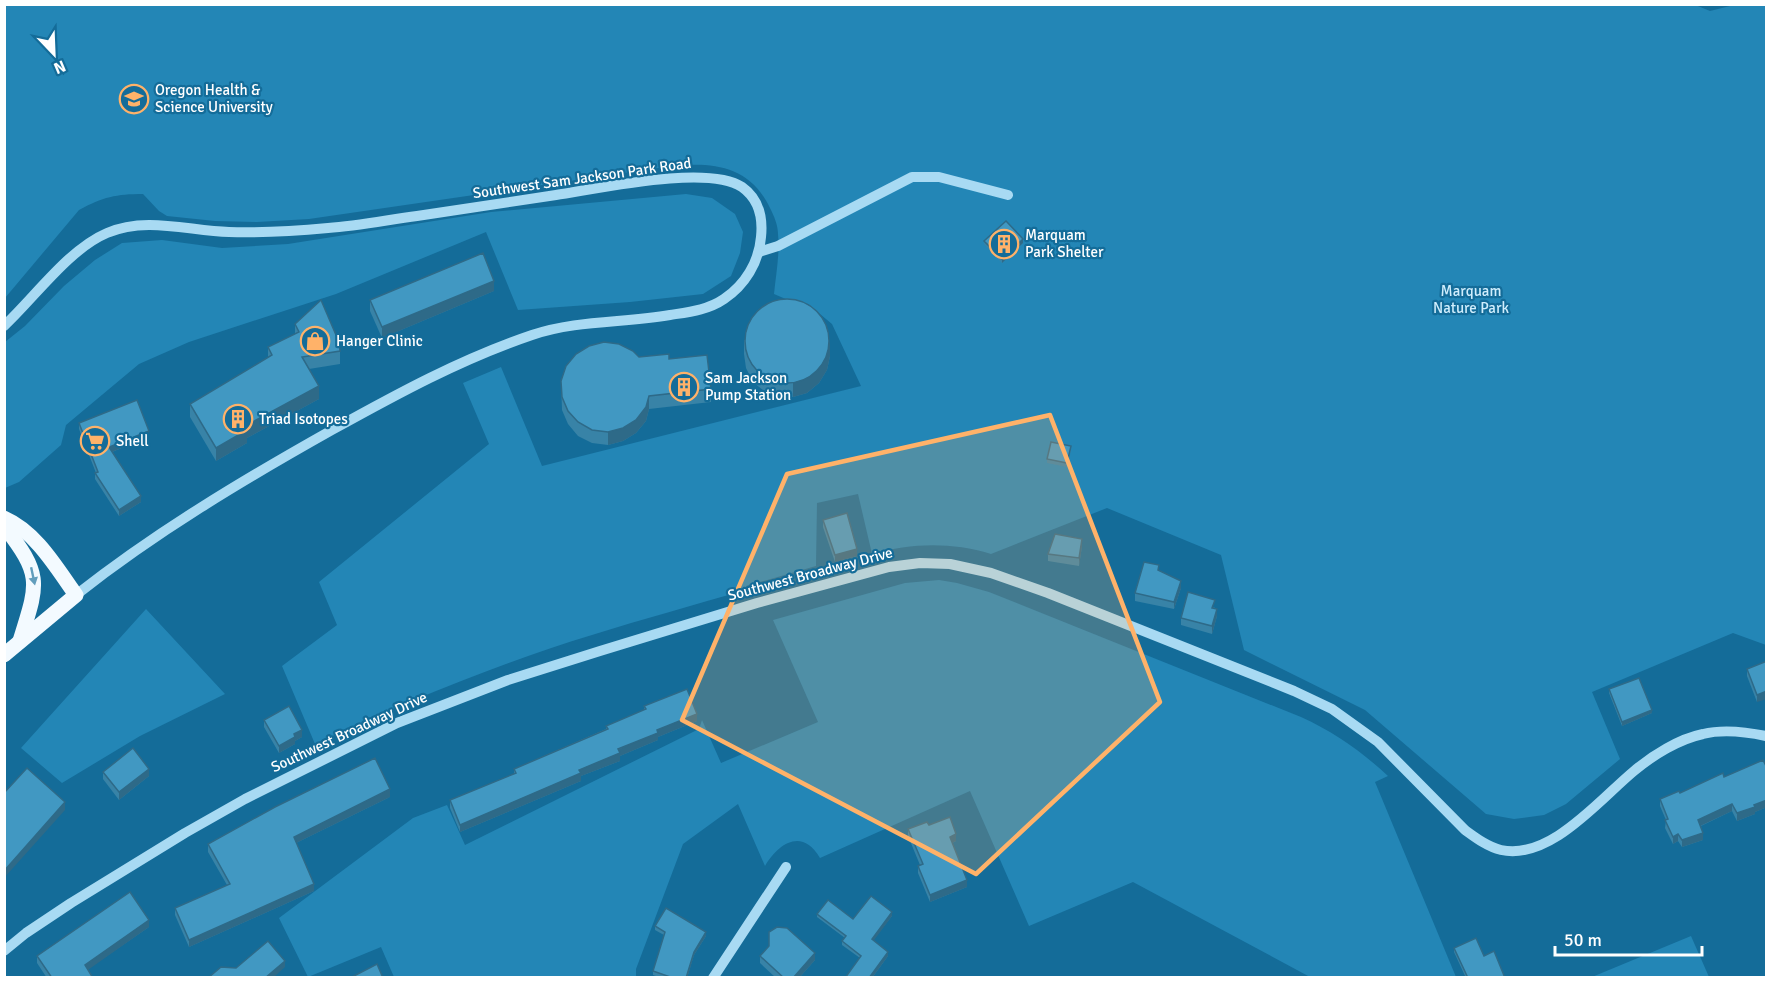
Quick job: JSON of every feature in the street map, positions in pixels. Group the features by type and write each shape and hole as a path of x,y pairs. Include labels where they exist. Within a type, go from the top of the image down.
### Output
{"main road":[{"path":"4,518 29,534 76,595 4,655"},
{"path":"4,526 26,555 35,581 20,641"}],"street":[{"name":"Southwest Sam Jackson Park Road","path":"4,326 75,254 89,243 106,233 139,224 229,232 327,228 691,177 733,182 744,188 753,198 760,212 762,222 759,252 750,273 734,292 709,307 662,317 577,325 536,333 484,352 414,384 302,447 148,541 76,595"},
{"path":"759,252 778,246 912,177 939,177 1008,195"},
{"name":"Southwest Broadway Drive","path":"4,951 26,933 71,903 185,833 245,799 397,723 508,680 588,655 758,603 889,567 920,563 950,564 991,573 1048,593 1293,691 1332,709 1371,736 1392,755 1465,830 1477,839 1500,850 1523,850 1537,847 1554,838 1635,770 1658,754 1687,739 1714,732 1740,732 1767,736"},
{"path":"713,978 786,867"}],"highlighted area":[{"path":"1050,415 1160,702 976,874 682,720 787,474"}],"green space":[{"name":"Marquam Nature Park","path":"1693,4 1710,11 1734,5 1766,5 1766,645 1733,633 1592,692 1620,759 1566,804 1544,815 1514,819 1486,814 1365,710 1244,650 1221,555 1107,508 991,554 961,547 931,545 872,554 858,494 817,503 816,566 746,586 746,590 521,658 383,713 315,744 282,666 337,625 319,582 489,444 463,383 501,367 542,466 861,386 832,324 808,304 788,300 774,294 778,264 776,221 762,194 752,183 729,170 702,165 672,166 309,219 257,222 167,216 143,194 117,196 103,199 79,210 5,298 5,5"},
{"path":"686,194 712,198 735,214 743,232 740,253 731,276 703,294 518,310 486,232 336,294 189,342 139,364 66,425 61,445 19,482 5,488 5,342 25,326 64,286 95,260 122,243 162,240 222,248 288,244 491,212"},
{"path":"939,580 989,592 1301,717 1325,729 1368,758 1388,776 1375,782 1456,977 1310,977 1133,882 1029,926 970,791 820,858 806,843 791,842 777,851 765,866 738,804 683,844 636,969 636,977 394,977 381,947 308,977 279,918 413,818 447,805 465,845 699,729 702,720 721,763 818,722 773,620 905,583"},
{"path":"146,609 225,694 140,736 62,783 21,748"},
{"path":"1691,936 1709,977 1592,977"}],"building":[{"name":"Marquam Park Shelter","path":"1006,221 1023,239 1002,259 984,241"},
{"path":"483,253 494,281 382,327 370,300"},
{"path":"779,299 795,299 811,306 822,317 829,333 826,357 817,371 795,383 779,383 763,376 752,365 745,349 745,333 752,317 763,306"},
{"path":"321,300 339,342 340,351 302,357 319,386 245,426 247,430 216,448 190,404 272,355 268,347 299,332 295,324"},
{"path":"604,342 619,344 639,357 669,354 669,359 707,355 711,389 649,396 646,407 636,420 623,428 608,432 592,430 578,422 568,411 562,397 561,381 566,366 576,354 589,346"},
{"path":"137,400 149,431 109,447 141,496 119,510 95,473 98,472 79,423"},
{"path":"1051,442 1071,446 1067,463 1047,459"},
{"path":"847,513 857,549 835,555 823,520"},
{"path":"1055,534 1082,539 1079,558 1048,554"},
{"path":"1144,562 1159,565 1158,570 1181,581 1174,602 1135,593"},
{"path":"1188,592 1215,600 1212,608 1217,609 1212,626 1181,618"},
{"path":"1767,661 1767,691 1757,695 1747,669"},
{"path":"1639,678 1652,710 1622,722 1609,689"},
{"path":"687,689 697,714 618,749 620,753 579,770 581,773 460,825 450,800 516,773 514,769 608,729 606,726 646,709 644,706"},
{"path":"289,706 302,730 279,746 264,720"},
{"path":"133,748 149,769 119,792 103,772"},
{"path":"375,758 390,789 294,837 314,884 189,940 175,908 230,884 208,844 275,807"},
{"path":"1763,760 1767,768 1767,800 1737,813 1732,804 1698,820 1703,833 1682,840 1678,834 1673,837 1665,820 1668,819 1660,799 1679,791 1680,793 1723,773 1724,777"},
{"path":"27,768 65,802 4,871 4,793"},
{"path":"950,817 956,834 950,837 967,880 930,895 918,866 923,864 908,829 927,822 929,825"},
{"path":"130,892 149,920 85,965 93,978 52,978 37,956"},
{"path":"871,896 892,912 872,939 888,952 869,978 845,978 861,956 842,941 846,936 817,914 828,900 853,919"},
{"path":"666,908 706,932 694,952 686,978 673,978 653,971 665,932 655,926"},
{"path":"777,927 787,928 815,953 793,978 784,978 760,956 769,946 769,932"},
{"path":"1476,938 1484,956 1494,951 1505,978 1468,978 1454,948"},
{"path":"268,941 285,961 265,978 208,978 221,967 236,968"},
{"path":"377,964 383,978 350,978"}],"place":[{"name":"Oregon Health & Science University","path":"134,99"},
{"name":"Marquam Park Shelter","path":"1004,244"},
{"name":"Hanger Clinic","path":"315,341"},
{"name":"Sam Jackson Pump Station","path":"684,387"},
{"name":"Triad Isotopes","path":"238,419"},
{"name":"Shell","path":"95,441"}]}
